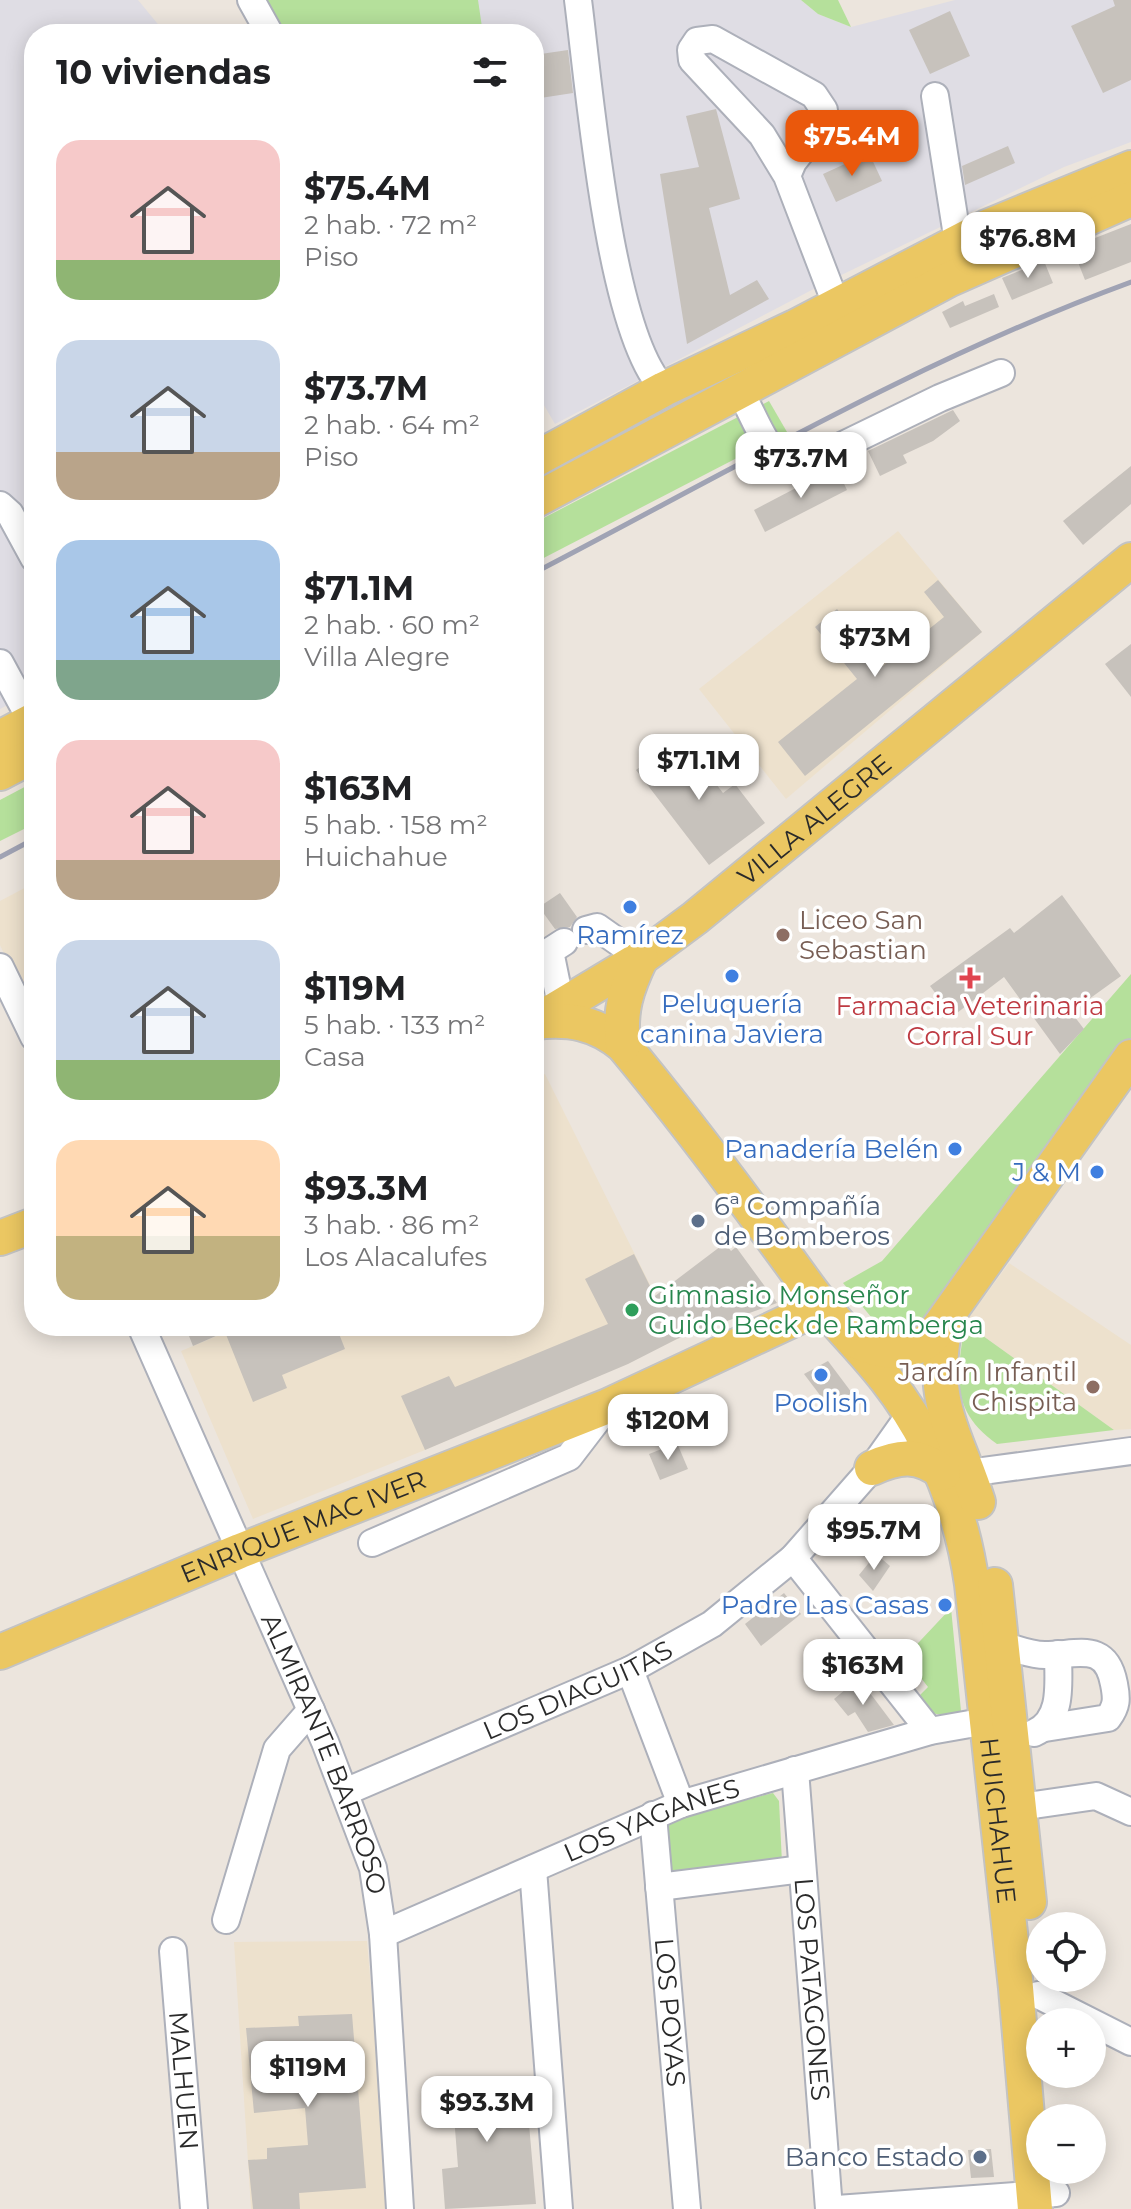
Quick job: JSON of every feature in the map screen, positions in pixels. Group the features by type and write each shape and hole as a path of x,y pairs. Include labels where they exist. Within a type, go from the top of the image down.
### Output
{"main road":[{"path":"544,496 740,392 1064,192 1131,168"},
{"path":"544,455 664,389 836,304 965,255 1131,199"},
{"path":"664,389 683,421"},
{"name":"VILLA ALEGRE","path":"544,1015 641,958 799,834 1131,560"},
{"name":"VILLA ALEGRE","path":"1080,600 1131,584"},
{"path":"0,738 24,734"},
{"path":"0,773 24,743"},
{"path":"623,1045 621,1010 625,989 641,958"},
{"path":"544,1016 595,1026 623,1045"},
{"name":"HUICHAHUE","path":"623,1045 822,1306 911,1413 955,1473 987,1534 1002,1645 1002,1727 1016,1988 1047,2195"},
{"path":"853,1340 875,1349 910,1351 926,1342 946,1322 1131,1057"},
{"path":"0,1238 24,1229"},
{"name":"ENRIQUE MAC IVER","path":"0,1652 240,1551 608,1406 822,1306"},
{"name":"HUICHAHUE","path":"946,1322 938,1364 939,1386 969,1561 1020,1807 1040,2008"},
{"path":"872,1468 906,1457 955,1473"}],"street":[{"path":"251,0 264,24"},
{"path":"578,0 617,271 641,355 650,375 664,389"},
{"path":"787,176 793,162 824,123 822,104 814,95 713,39 697,41 691,50 692,60 762,135 787,176 836,304"},
{"path":"935,96 965,255"},
{"path":"740,392 775,455 787,465 798,467 940,398 1001,373"},
{"path":"0,505 10,514 24,540"},
{"path":"0,663 24,713"},
{"path":"544,1007 550,951 575,936 597,927 641,958"},
{"path":"0,967 24,1016"},
{"name":"ALMIRANTE BARROSO","path":"145,1336 311,1710 376,1876 383,1934 400,2209"},
{"name":"ENRIQUE MAC IVER","path":"372,1543 569,1457 608,1406"},
{"name":"LOS DIAGUITAS","path":"345,1792 630,1670 712,1624 793,1558 872,1468 911,1413"},
{"path":"955,1473 1131,1451"},
{"path":"793,1558 930,1731"},
{"path":"1002,1645 1042,1655 1091,1653 1104,1659 1111,1670 1115,1709 1108,1718 1045,1728 1002,1727"},
{"path":"1045,1728 1058,1698 1058,1654"},
{"path":"630,1670 681,1804"},
{"path":"226,1920 277,1749 311,1710"},
{"name":"HUICHAHUE","path":"930,1731 1002,1727"},
{"name":"LOS YAGANES","path":"383,1934 681,1804 930,1731"},
{"name":"LOS PATAGONES","path":"795,1770 829,2209"},
{"path":"1020,1807 1096,1796 1131,1812"},
{"name":"LOS POYAS","path":"653,1815 687,2209"},
{"path":"533,1869 559,2209"},
{"path":"659,1887 802,1869"},
{"name":"MALHUEN","path":"173,1951 194,2209"},
{"path":"1106,2033 1131,2042"},
{"path":"837,2209 1047,2195"}],"shaded area":[{"path":"0,0 138,0 158,24 24,24 24,696 0,709"},
{"path":"450,0 801,0 818,14 851,27 955,0 1131,0 1131,142 1064,167 827,282 555,424 544,405 544,24 454,24"},
{"path":"898,531 982,632 786,799 699,689"},
{"path":"24,888 24,997 0,945 0,901"},
{"path":"544,1074 677,1339 425,1450 253,1519 181,1351 217,1336 544,1336"},
{"name":"Jardín Infantil Chispita","path":"1009,1263 1131,1345 1131,1429 1114,1430 965,1323"},
{"path":"367,1941 390,2209 251,2209 234,1942"}],"green space":[{"path":"265,0 478,0 482,24 278,24"},
{"path":"801,0 838,0 851,27 818,14"},
{"path":"769,401 787,432 544,558 544,518"},
{"path":"24,787 24,829 0,841 0,800"},
{"path":"1131,974 1131,1038 936,1320 897,1338 881,1329 843,1283 882,1261"},
{"path":"965,1323 1114,1430 997,1444 971,1418 960,1390"},
{"path":"951,1608 961,1711 941,1715 931,1712 917,1698 928,1687 905,1657"},
{"path":"773,1793 779,1801 782,1863 666,1876 665,1825 669,1820"}],"building":[{"path":"1113,0 1131,0 1131,80 1103,93 1071,26 1115,6"},
{"path":"950,11 970,56 930,74 909,30"},
{"path":"568,50 573,93 544,97 544,54"},
{"path":"716,109 740,199 709,208 730,295 757,280 769,299 687,344 660,174 699,167 686,116"},
{"path":"1008,146 1015,163 965,185 962,166"},
{"path":"869,153 882,181 836,202 823,174"},
{"path":"1131,224 1131,262 1085,280 1072,247"},
{"path":"1044,261 1053,283 1012,300 1002,278"},
{"path":"994,294 999,307 950,328 942,312 963,301 965,306"},
{"path":"953,410 960,421 933,441 903,455 907,463 880,476 868,451"},
{"path":"1131,466 1131,504 1083,545 1063,521"},
{"path":"836,467 847,490 765,532 754,510"},
{"path":"938,580 982,632 805,776 778,742 857,679 815,627 837,609 883,666 944,617 924,592"},
{"path":"1131,644 1131,697 1105,664"},
{"path":"680,737 723,793 735,784 765,823 709,865 636,770"},
{"path":"560,893 577,917 570,927 555,929 544,914 544,904"},
{"path":"1062,895 1121,976 1071,1012 1084,1029 1060,1054 1004,977 953,1016 930,986 1010,928 1014,933"},
{"path":"725,1243 731,1251 736,1247 777,1303 677,1339 628,1364 425,1450 401,1396 449,1376 455,1387 608,1324 585,1279 634,1254 655,1296"},
{"path":"189,1336 216,1336 193,1346"},
{"path":"227,1336 340,1336 345,1349 282,1375 287,1388 253,1402"},
{"path":"828,1361 852,1393 829,1407 804,1374"},
{"path":"677,1443 688,1469 660,1480 649,1454"},
{"path":"876,1554 890,1566 873,1591 859,1575"},
{"path":"784,1593 801,1614 761,1646 745,1624"},
{"path":"858,1679 894,1725 868,1732 855,1712 848,1716 834,1699"},
{"path":"352,2014 366,2188 299,2193 300,2209 253,2209 248,2160 267,2159 267,2148 308,2145 305,2108 254,2113 246,2028 299,2026 298,2016"},
{"path":"496,2076 498,2093 526,2090 536,2204 445,2209 442,2169 458,2167 454,2116 436,2117 432,2081"},
{"path":"991,2149 994,2177 971,2178 968,2150"}],"railway":[{"path":"544,568 902,381 1054,312 1131,282"},
{"path":"0,857 24,844"}],"place":[{"name":"Ramírez","path":"630,907"},
{"name":"Liceo San Sebastian","path":"783,935"},
{"name":"Peluquería canina Javiera","path":"732,976"},
{"name":"Farmacia Veterinaria Corral Sur","path":"970,978"},
{"name":"Panadería Belén","path":"955,1149"},
{"name":"J & M","path":"1097,1172"},
{"name":"6ª Compañía de Bomberos","path":"698,1221"},
{"name":"Gimnasio Monseñor Guido Beck de Ramberga","path":"632,1310"},
{"name":"Poolish","path":"821,1375"},
{"name":"Jardín Infantil Chispita","path":"1093,1387"},
{"name":"Padre Las Casas","path":"945,1605"},
{"name":"Banco Estado","path":"980,2157"}]}
